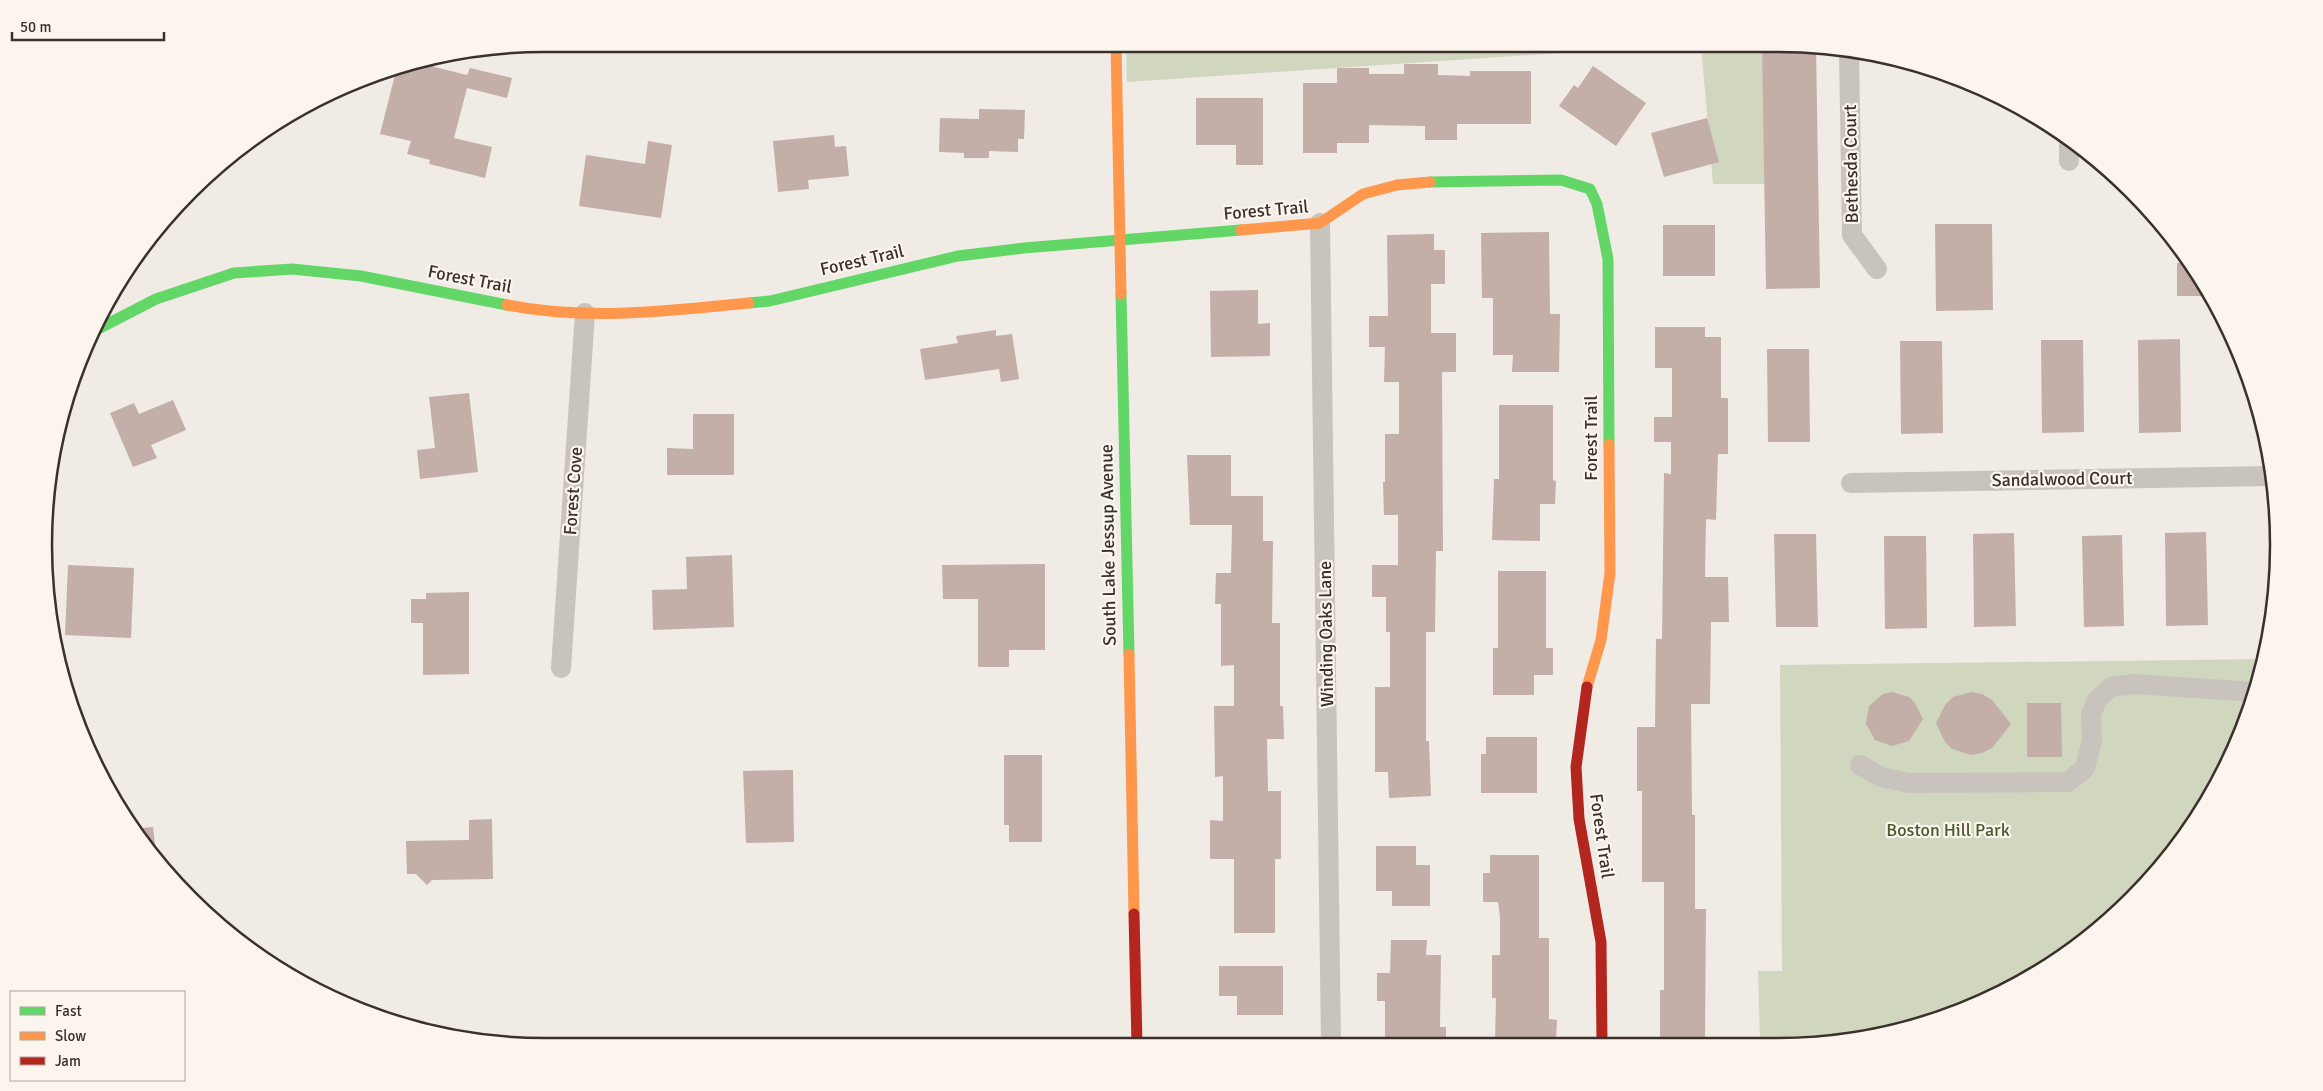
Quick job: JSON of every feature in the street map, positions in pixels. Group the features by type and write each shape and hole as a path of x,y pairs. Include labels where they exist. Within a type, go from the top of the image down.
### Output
{"street":[{"name":"South Lake Jessup Avenue","path":"1116,52 1137,1038"},
{"name":"Bethesda Court","path":"1849,58 1852,234 1877,269"},
{"path":"2069,148 2069,161"},
{"name":"Forest Trail","path":"104,326 156,299 234,273 292,270 362,276 531,310 640,314 770,301 958,256 1320,223 1363,194 1397,185 1455,180 1561,180 1590,189 1597,204 1608,259 1610,573 1601,640 1589,674 1583,707 1576,767 1579,819 1602,942 1602,1038"},
{"name":"Winding Oaks Lane","path":"1320,223 1331,1038"},
{"name":"Forest Cove","path":"561,668 585,313"},
{"name":"Sandalwood Court","path":"1851,483 2265,476"},
{"path":"1860,765 1881,777 1909,783 2068,782 2085,768 2092,740 2091,714 2097,700 2111,687 2133,684 2248,692"}],"green space":[{"path":"1126,52 1576,52 1127,82"},
{"path":"1702,52 1784,52 1788,104 1784,184 1713,184"},
{"name":"Boston Hill Park","path":"2257,659 2244,704 2220,764 2187,819 2169,846 2148,871 2103,916 2078,937 1996,988 1966,1001 1905,1022 1842,1034 1760,1038 1758,971 1782,971 1780,665"}],"building":[{"path":"1762,52 1816,55 1820,288 1766,289"},
{"path":"1404,64 1438,64 1438,75 1470,76 1470,71 1531,71 1531,124 1457,124 1457,140 1425,140 1425,126 1369,125 1369,143 1337,143 1337,153 1303,153 1303,83 1337,83 1337,68 1369,68 1369,74 1404,74"},
{"path":"431,66 467,75 470,68 512,78 507,98 467,88 454,138 492,147 485,178 429,164 430,160 407,154 411,141 380,134 395,77"},
{"path":"1593,66 1646,103 1616,146 1559,106 1574,85 1578,88"},
{"path":"1196,98 1263,98 1263,165 1236,165 1236,145 1196,145"},
{"path":"979,109 1025,110 1024,139 1018,139 1018,152 989,151 989,158 964,158 964,153 939,152 940,118 979,119"},
{"path":"1707,118 1719,162 1664,177 1651,133"},
{"path":"834,135 835,147 846,146 849,176 808,180 809,189 778,192 773,141"},
{"path":"648,141 672,145 661,218 579,206 586,155 645,164"},
{"path":"1935,224 1992,224 1993,310 1936,311"},
{"path":"1663,225 1715,225 1715,276 1663,276"},
{"path":"1549,232 1550,314 1560,314 1559,372 1512,372 1513,355 1493,355 1493,298 1482,298 1481,233"},
{"path":"1434,234 1434,250 1445,250 1445,284 1431,284 1431,333 1456,333 1456,372 1442,372 1443,551 1436,551 1435,632 1426,632 1426,741 1429,741 1431,796 1389,798 1388,772 1375,772 1375,687 1390,687 1390,632 1386,632 1386,597 1372,597 1372,565 1398,565 1398,515 1384,515 1383,482 1385,482 1385,434 1399,434 1399,382 1384,382 1385,347 1369,347 1369,316 1388,316 1387,235"},
{"path":"2177,263 2181,263 2202,296 2177,296"},
{"path":"1258,290 1258,324 1270,323 1270,356 1211,357 1210,291"},
{"path":"1655,327 1705,327 1705,337 1721,337 1721,398 1728,398 1728,454 1718,454 1716,520 1706,519 1705,577 1728,577 1729,622 1711,622 1710,704 1691,704 1692,815 1695,815 1695,909 1706,909 1705,1038 1660,1038 1660,990 1664,990 1664,882 1642,882 1642,791 1637,791 1637,727 1655,727 1656,639 1662,639 1664,473 1671,474 1671,442 1654,442 1654,417 1672,417 1672,368 1655,368"},
{"path":"996,330 996,336 1012,334 1019,379 1001,382 999,369 925,380 920,349 958,343 956,336"},
{"path":"2180,339 2181,432 2139,433 2138,340"},
{"path":"2041,340 2083,340 2084,432 2042,433"},
{"path":"1900,341 1942,341 1943,433 1901,434"},
{"path":"1767,349 1809,349 1810,442 1768,442"},
{"path":"469,393 478,472 420,479 417,450 435,448 429,397"},
{"path":"173,400 186,430 151,445 157,458 133,467 110,413 134,403 139,414"},
{"path":"1499,405 1553,405 1553,480 1556,481 1555,504 1540,504 1540,541 1492,540 1494,479 1499,479"},
{"path":"693,414 734,414 734,475 667,475 667,448 693,449"},
{"path":"1187,455 1231,455 1231,496 1263,496 1263,541 1273,541 1272,623 1280,623 1280,706 1283,706 1284,739 1267,739 1268,791 1281,791 1281,859 1275,859 1275,933 1234,933 1234,859 1210,859 1210,820 1223,821 1223,776 1215,777 1214,706 1234,706 1234,665 1221,666 1221,604 1215,604 1216,573 1231,573 1232,525 1190,525"},
{"path":"2206,532 2208,625 2166,626 2165,533"},
{"path":"2014,533 2016,626 1974,627 1973,534"},
{"path":"1774,534 1816,534 1818,627 1776,627"},
{"path":"2122,535 2124,626 2084,627 2082,536"},
{"path":"1884,536 1926,536 1927,628 1885,629"},
{"path":"732,555 734,627 653,630 652,590 687,589 686,557"},
{"path":"1045,564 1045,650 1009,650 1009,667 978,667 978,599 943,599 942,565"},
{"path":"68,565 134,568 131,638 65,635"},
{"path":"1498,571 1546,571 1546,648 1553,648 1553,675 1534,675 1534,695 1493,695 1493,648 1498,648"},
{"path":"469,592 469,674 423,675 423,623 411,623 411,599 426,599 426,593"},
{"path":"1892,692 1909,697 1915,703 1923,719 1909,741 1892,746 1875,740 1866,724 1869,706 1883,694"},
{"path":"1972,692 1982,694 1992,700 2011,724 1992,748 1982,753 1971,755 1952,749 1945,742 1936,723 1945,705 1953,697"},
{"path":"2027,703 2061,703 2062,757 2027,757"},
{"path":"1486,737 1537,737 1537,793 1481,793 1481,754 1486,754"},
{"path":"1004,755 1042,755 1042,842 1009,842 1009,825 1004,825"},
{"path":"793,770 794,842 746,843 743,771"},
{"path":"492,819 493,879 432,880 427,885 416,874 407,874 406,841 469,840 469,820"},
{"path":"153,827 155,848 154,846 142,828"},
{"path":"1376,846 1416,846 1416,865 1430,865 1430,906 1392,906 1392,891 1376,891"},
{"path":"1490,855 1539,855 1539,938 1549,938 1549,1019 1557,1020 1556,1038 1495,1038 1496,998 1492,998 1492,955 1500,955 1500,917 1498,902 1483,902 1483,873 1490,873"},
{"path":"1391,940 1427,940 1426,955 1441,955 1440,1027 1446,1027 1446,1038 1385,1038 1385,1001 1377,1001 1377,973 1390,973"},
{"path":"1219,966 1283,966 1283,1015 1237,1015 1237,996 1219,996"}],"traffic: fast":[{"path":"1430,182 1561,180 1590,189 1597,204 1608,259 1609,444"},
{"path":"749,303 770,301 958,256 1024,248 1241,230"},
{"path":"104,326 156,299 234,273 292,269 361,276 507,305"},
{"path":"1121,294 1129,654"}],"traffic: slow":[{"path":"1116,52 1121,294"},
{"path":"1241,230 1320,223 1363,194 1397,185 1430,182"},
{"path":"507,305 567,313 598,314 749,303"},
{"path":"1587,687 1601,640 1610,573 1609,444"},
{"path":"1129,654 1134,914"}],"traffic: jam":[{"path":"1587,687 1576,767 1579,819 1601,942 1602,1038"},
{"path":"1134,914 1137,1038"}]}
